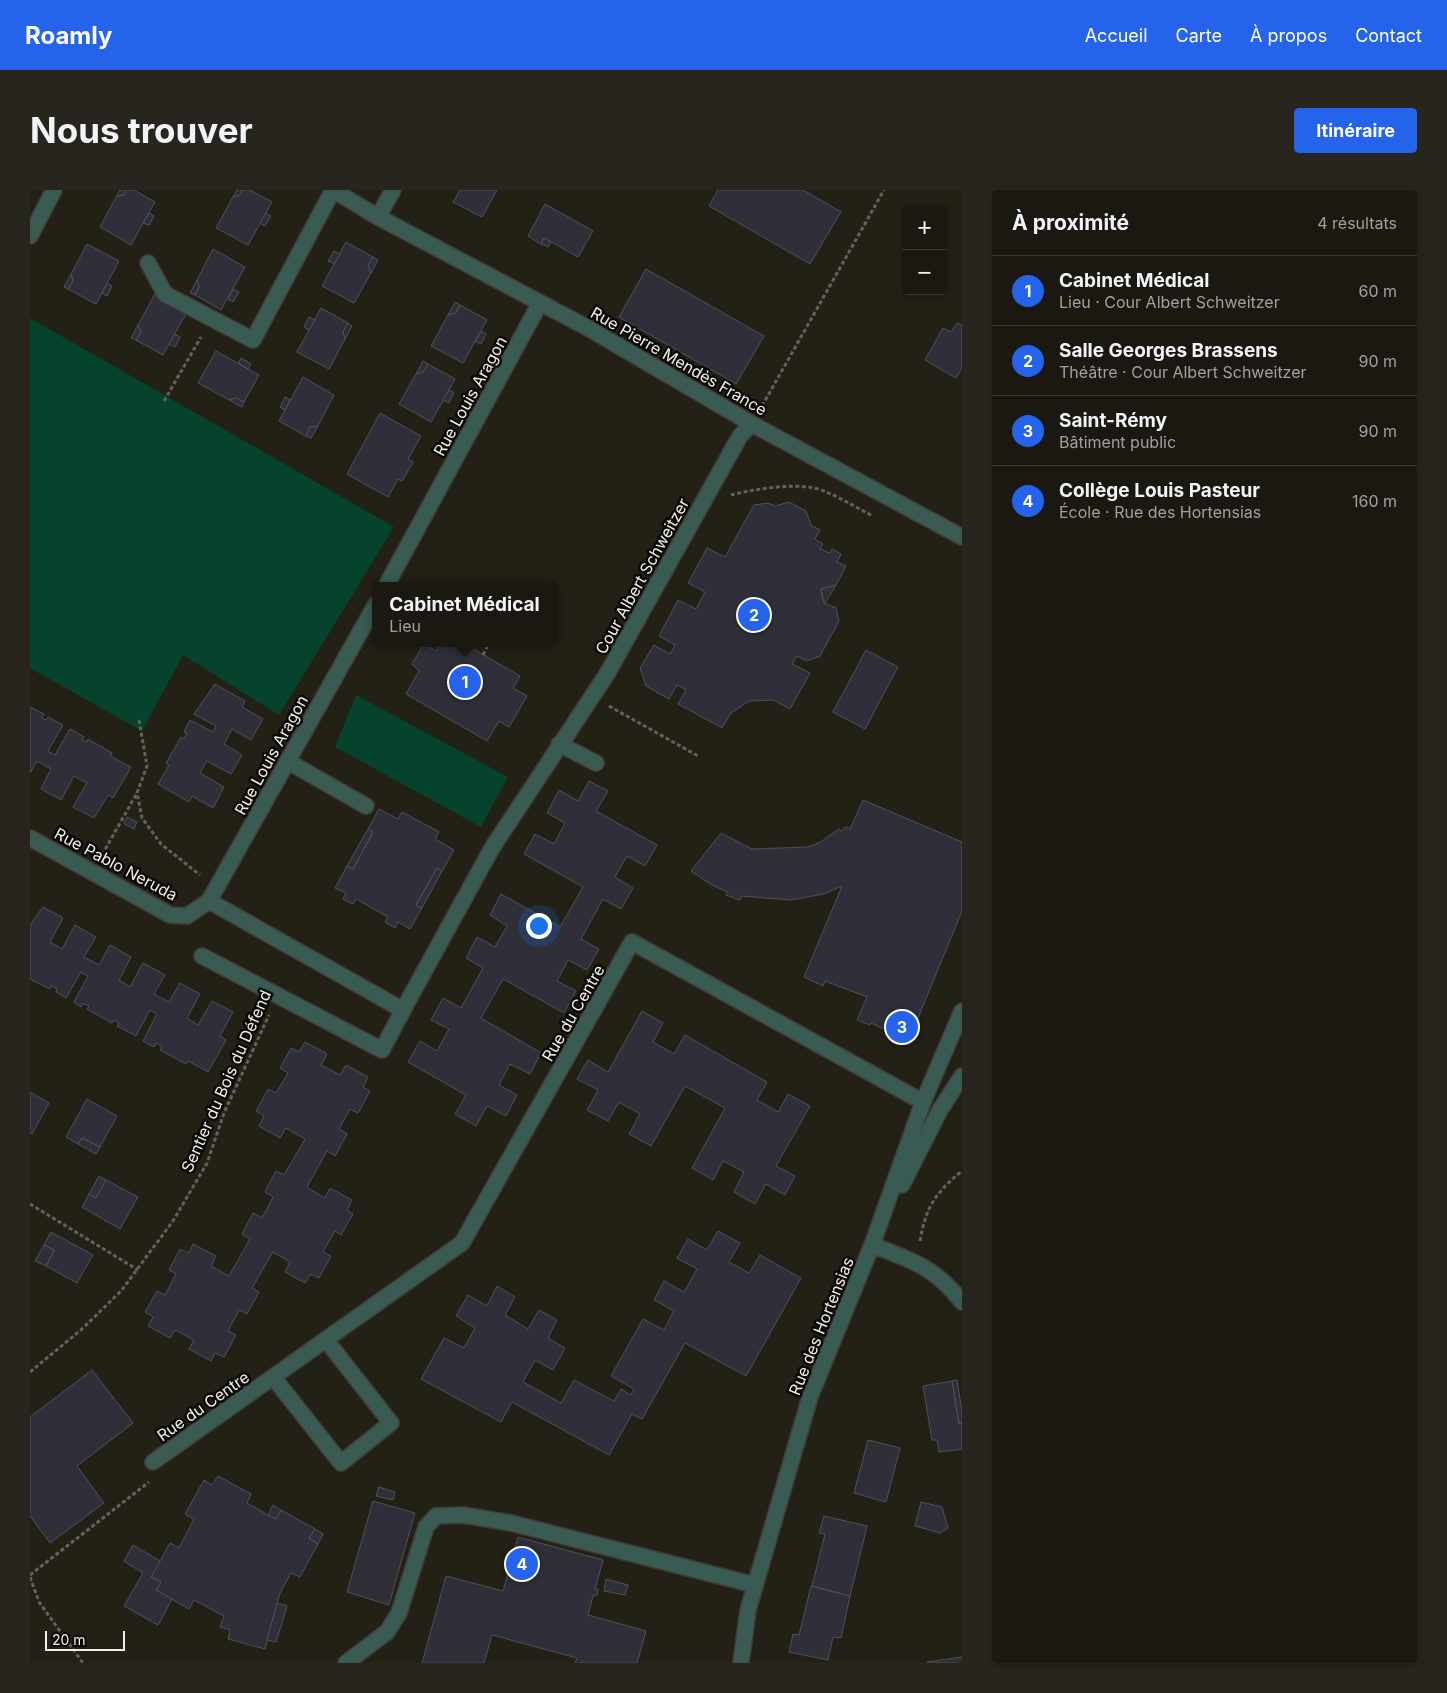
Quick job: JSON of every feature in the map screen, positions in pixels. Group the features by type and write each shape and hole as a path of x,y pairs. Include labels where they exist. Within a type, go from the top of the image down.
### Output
{"street":[{"path":"30,236 54,190"},
{"name":"Rue Pierre Mendès France","path":"148,263 165,294 254,340 333,190 378,217 540,303 752,424 962,537"},
{"path":"378,217 393,190"},
{"name":"Rue Louis Aragon","path":"388,582 540,303"},
{"name":"Cour Albert Schweitzer","path":"277,996 382,1050 492,848 607,674 740,436 752,424"},
{"name":"Rue Louis Aragon","path":"187,916 213,894 372,611"},
{"path":"559,744 596,763"},
{"path":"287,760 366,806"},
{"name":"Rue Pablo Neruda","path":"32,844 92,872 170,915 187,916"},
{"path":"213,894 403,1010"},
{"name":"Rue du Centre","path":"153,1462 462,1243 632,942 923,1102"},
{"path":"202,956 277,996"},
{"name":"Rue des Hortensias","path":"741,1663 748,1610 810,1397 872,1245 923,1102 962,1011"},
{"path":"962,1076 940,1110 872,1245 912,1260 937,1274 962,1302"},
{"name":"Rue du Centre","path":"273,1377 341,1463 391,1422 326,1340"},
{"path":"346,1663 387,1632 399,1614 426,1527 436,1516 463,1514 511,1523 755,1585"}],"path":[{"path":"752,424 884,190"},
{"path":"164,401 211,319"},
{"path":"703,502 756,489 787,487 822,490 873,516"},
{"path":"483,655 487,647"},
{"path":"592,696 698,756"},
{"path":"92,872 137,793 147,766 139,720"},
{"path":"137,793 142,818 161,844 213,894"},
{"name":"Sentier du Bois du Défend","path":"30,1372 82,1329 121,1291 173,1221 207,1163 224,1113 277,996"},
{"path":"912,1260 920,1242 924,1218 932,1200 944,1185 962,1170"},
{"path":"30,1204 138,1270"},
{"path":"83,1663 39,1602 30,1576 152,1480"}],"green space":[{"path":"30,318 394,527 279,715 183,655 142,731 30,668"},
{"path":"356,695 508,777 481,827 335,747"}],"building":[{"path":"120,190 126,190 124,195 116,197"},
{"path":"126,190 134,190 155,202 131,245 100,227 116,197 124,195"},
{"path":"237,190 243,190 240,195 233,197"},
{"path":"243,190 250,190 272,202 248,245 216,228 233,197 240,195"},
{"path":"460,190 497,190 482,217 453,202"},
{"path":"718,190 803,190 841,212 810,264 709,206"},
{"path":"545,204 593,231 578,257 544,238 541,244 528,236"},
{"path":"149,213 154,216 149,225 143,223"},
{"path":"266,213 271,216 265,226 260,223"},
{"path":"544,238 551,242 548,247 541,244"},
{"path":"346,242 373,257 368,265 371,273 354,303 322,286"},
{"path":"87,244 119,261 96,304 68,289 73,281 71,274"},
{"path":"213,249 245,267 221,310 195,295 199,287 197,280"},
{"path":"334,251 340,254 334,264 328,261"},
{"path":"373,257 378,260 371,273 368,265"},
{"path":"646,269 764,336 736,384 619,317"},
{"path":"71,274 73,281 68,289 64,287"},
{"path":"197,280 199,287 195,295 190,293"},
{"path":"107,283 112,286 107,296 102,293"},
{"path":"233,289 239,292 233,302 228,299"},
{"path":"155,294 187,312 163,355 136,340 141,332 138,325"},
{"path":"455,302 460,305 456,313 448,315"},
{"path":"460,305 487,320 463,363 431,346 448,315 456,313"},
{"path":"321,308 348,323 343,332 345,339 329,369 297,352"},
{"path":"309,317 315,320 309,330 304,327"},
{"path":"348,323 352,326 345,339 343,332"},
{"path":"957,323 962,325 962,368 956,378 925,360 943,328 951,332"},
{"path":"138,325 141,332 136,340 131,338"},
{"path":"481,331 486,334 481,344 475,341"},
{"path":"175,334 180,337 175,347 169,344"},
{"path":"216,351 259,375 244,402 236,398 229,400 198,383"},
{"path":"241,358 251,364 248,369 238,363"},
{"path":"423,361 428,364 423,372 416,374"},
{"path":"428,364 455,379 431,422 399,404 416,374 423,372"},
{"path":"303,377 334,395 318,426 310,427 306,436 279,421"},
{"path":"449,390 454,393 449,403 443,400"},
{"path":"285,397 290,400 285,410 280,407"},
{"path":"236,398 244,402 242,407 229,400"},
{"path":"380,413 421,436 408,459 413,462 402,481 398,479 388,497 347,474"},
{"path":"318,426 311,438 306,436 310,427"},
{"path":"789,502 806,511 811,525 820,530 815,539 823,544 820,549 830,553 832,549 841,554 837,562 846,566 836,585 821,589 824,603 836,608 839,621 820,656 807,661 797,656 792,664 810,673 790,709 773,700 749,701 731,713 722,728 678,704 686,690 677,685 669,699 646,686 640,668 654,645 670,654 675,645 659,636 678,600 696,609 705,592 688,583 707,548 725,557 754,505 768,503 775,506"},
{"path":"836,585 826,602 824,603 821,589"},
{"path":"422,647 429,647 436,651 438,647 470,647 520,676 513,688 527,696 509,727 499,721 487,741 406,694 419,671 412,664"},
{"path":"866,650 898,667 865,729 833,712"},
{"path":"215,684 245,701 242,707 263,719 251,740 232,729 224,744 242,755 231,774 207,761 200,773 224,787 213,808 192,796 189,802 158,784 169,765 166,763 181,737 184,739 187,733 184,732 190,720 213,732 216,726 194,714"},
{"path":"30,707 44,714 42,718 46,720 48,717 63,725 48,751 55,755 70,729 84,737 82,740 86,742 88,739 112,753 110,756 131,767 113,798 108,795 94,818 73,807 87,783 74,776 61,800 41,789 51,769 37,761 30,773"},
{"path":"589,781 608,791 596,811 657,845 645,866 627,856 615,877 633,888 621,909 603,899 581,939 599,949 587,970 568,960 557,981 576,991 564,1013 503,979 481,1018 541,1053 530,1074 510,1064 499,1085 517,1095 506,1116 487,1106 476,1126 455,1114 466,1095 408,1062 420,1041 437,1051 449,1029 431,1020 443,998 461,1008 483,968 466,958 477,937 495,947 507,926 490,915 501,894 560,927 583,887 524,854 535,834 554,844 565,823 547,813 559,790 578,801"},
{"path":"863,800 962,842 962,911 909,1040 871,1023 870,1025 857,1020 867,997 825,981 823,986 804,977 842,886 824,894 791,900 742,896 740,900 726,895 727,892 710,884 691,871 721,833 752,849 807,847 819,843 839,829 841,831 846,827 850,829"},
{"path":"379,809 398,819 402,812 439,832 435,839 454,850 442,871 437,868 416,905 422,908 410,929 398,922 395,928 385,922 388,917 356,899 353,904 343,899 346,893 335,888 347,866 353,869 373,832 368,829"},
{"path":"127,817 137,822 134,829 124,824"},
{"path":"368,829 373,832 353,869 347,866"},
{"path":"437,868 442,871 422,908 416,905"},
{"path":"43,907 63,918 50,942 62,949 75,925 96,937 84,957 99,965 110,945 131,957 119,980 130,987 143,963 165,975 154,994 165,1000 169,1002 180,983 200,994 187,1018 198,1025 212,1001 233,1012 220,1036 226,1040 208,1072 188,1061 186,1064 160,1050 162,1046 156,1043 154,1047 143,1041 157,1014 150,1010 136,1036 117,1026 119,1023 114,1020 112,1023 87,1009 89,1006 83,1003 81,1007 74,1002 88,976 81,972 66,998 56,992 57,989 52,986 50,989 30,979 30,925"},
{"path":"642,1011 663,1023 653,1042 674,1054 685,1035 767,1082 757,1100 778,1112 788,1094 810,1106 776,1166 795,1176 785,1195 766,1184 755,1204 734,1192 744,1172 723,1161 713,1180 692,1168 725,1108 685,1086 651,1146 629,1134 640,1114 619,1102 608,1121 587,1110 598,1090 577,1079 588,1060 608,1072"},
{"path":"305,1042 327,1054 321,1065 340,1075 346,1065 368,1077 363,1087 370,1091 358,1113 350,1109 339,1129 347,1134 335,1156 327,1151 307,1187 325,1198 330,1188 352,1200 347,1210 353,1214 341,1235 335,1231 323,1252 331,1256 319,1278 311,1274 305,1283 285,1272 290,1262 273,1252 252,1288 259,1292 247,1314 239,1310 228,1331 236,1335 224,1357 215,1353 211,1361 189,1349 194,1340 175,1330 170,1338 148,1326 153,1317 145,1312 157,1291 165,1295 176,1274 169,1270 180,1249 189,1253 193,1244 216,1256 211,1266 229,1276 250,1239 242,1234 253,1213 262,1218 273,1197 265,1192 276,1171 284,1175 305,1139 286,1128 280,1138 259,1126 264,1116 256,1111 268,1089 276,1093 288,1073 280,1068 291,1048 299,1052"},
{"path":"30,1092 49,1103 32,1134 30,1133"},
{"path":"87,1099 117,1116 100,1147 82,1138 78,1144 66,1137"},
{"path":"82,1138 100,1147 96,1154 78,1144"},
{"path":"99,1176 106,1180 96,1198 89,1194"},
{"path":"106,1180 138,1197 120,1229 82,1207 89,1194 96,1198"},
{"path":"718,1231 740,1243 729,1262 749,1273 760,1255 801,1278 746,1376 685,1343 642,1419 632,1414 609,1455 512,1402 501,1422 421,1379 444,1338 464,1348 475,1328 456,1316 468,1295 487,1306 497,1286 515,1297 505,1315 528,1329 539,1310 557,1320 548,1338 565,1348 553,1370 535,1360 523,1382 561,1403 574,1380 614,1401 621,1389 631,1395 634,1389 611,1376 643,1319 664,1330 674,1311 654,1300 664,1281 684,1292 697,1269 677,1258 688,1239 707,1250"},
{"path":"51,1232 93,1255 77,1283 46,1266 54,1250 44,1245"},
{"path":"44,1245 54,1250 46,1266 35,1261"},
{"path":"92,1370 133,1423 77,1466 104,1503 50,1543 30,1516 30,1417"},
{"path":"957,1380 962,1411 962,1423 959,1424 952,1381"},
{"path":"952,1381 959,1424 962,1423 962,1449 939,1452 937,1440 932,1440 923,1386"},
{"path":"868,1440 900,1448 886,1502 854,1493"},
{"path":"218,1476 251,1494 247,1503 268,1515 276,1519 281,1510 315,1529 309,1538 318,1544 300,1577 291,1573 280,1593 265,1649 228,1639 230,1630 220,1627 224,1616 194,1600 189,1609 156,1590 161,1582 151,1577 170,1543 179,1548 194,1519 185,1514 204,1480 212,1485"},
{"path":"379,1487 395,1492 393,1500 376,1496"},
{"path":"373,1501 415,1513 389,1605 347,1592"},
{"path":"921,1502 942,1507 948,1528 940,1533 915,1526"},
{"path":"273,1505 281,1510 276,1519 268,1515"},
{"path":"824,1516 867,1526 850,1596 812,1586 825,1534 819,1533"},
{"path":"315,1529 323,1534 318,1544 309,1538"},
{"path":"518,1537 603,1560 595,1589 598,1589 597,1595 593,1596 588,1615 646,1631 637,1663 575,1663 577,1658 492,1635 484,1663 422,1663 446,1576 503,1591"},
{"path":"133,1545 160,1561 151,1577 161,1582 156,1590 172,1599 158,1625 124,1606 143,1573 124,1561"},
{"path":"606,1579 628,1585 625,1595 604,1591"},
{"path":"811,1586 850,1596 841,1638 833,1637 828,1660 789,1652 793,1634 799,1635"},
{"path":"277,1603 287,1606 276,1642 267,1640"},
{"path":"962,1657 962,1663 927,1663 927,1662"}],"place":[{"name":"Salle Georges Brassens","path":"754,615"},
{"name":"Cabinet Médical","path":"465,682"},
{"name":"Saint-Rémy","path":"902,1027"},
{"name":"Collège Louis Pasteur","path":"522,1564"}]}
